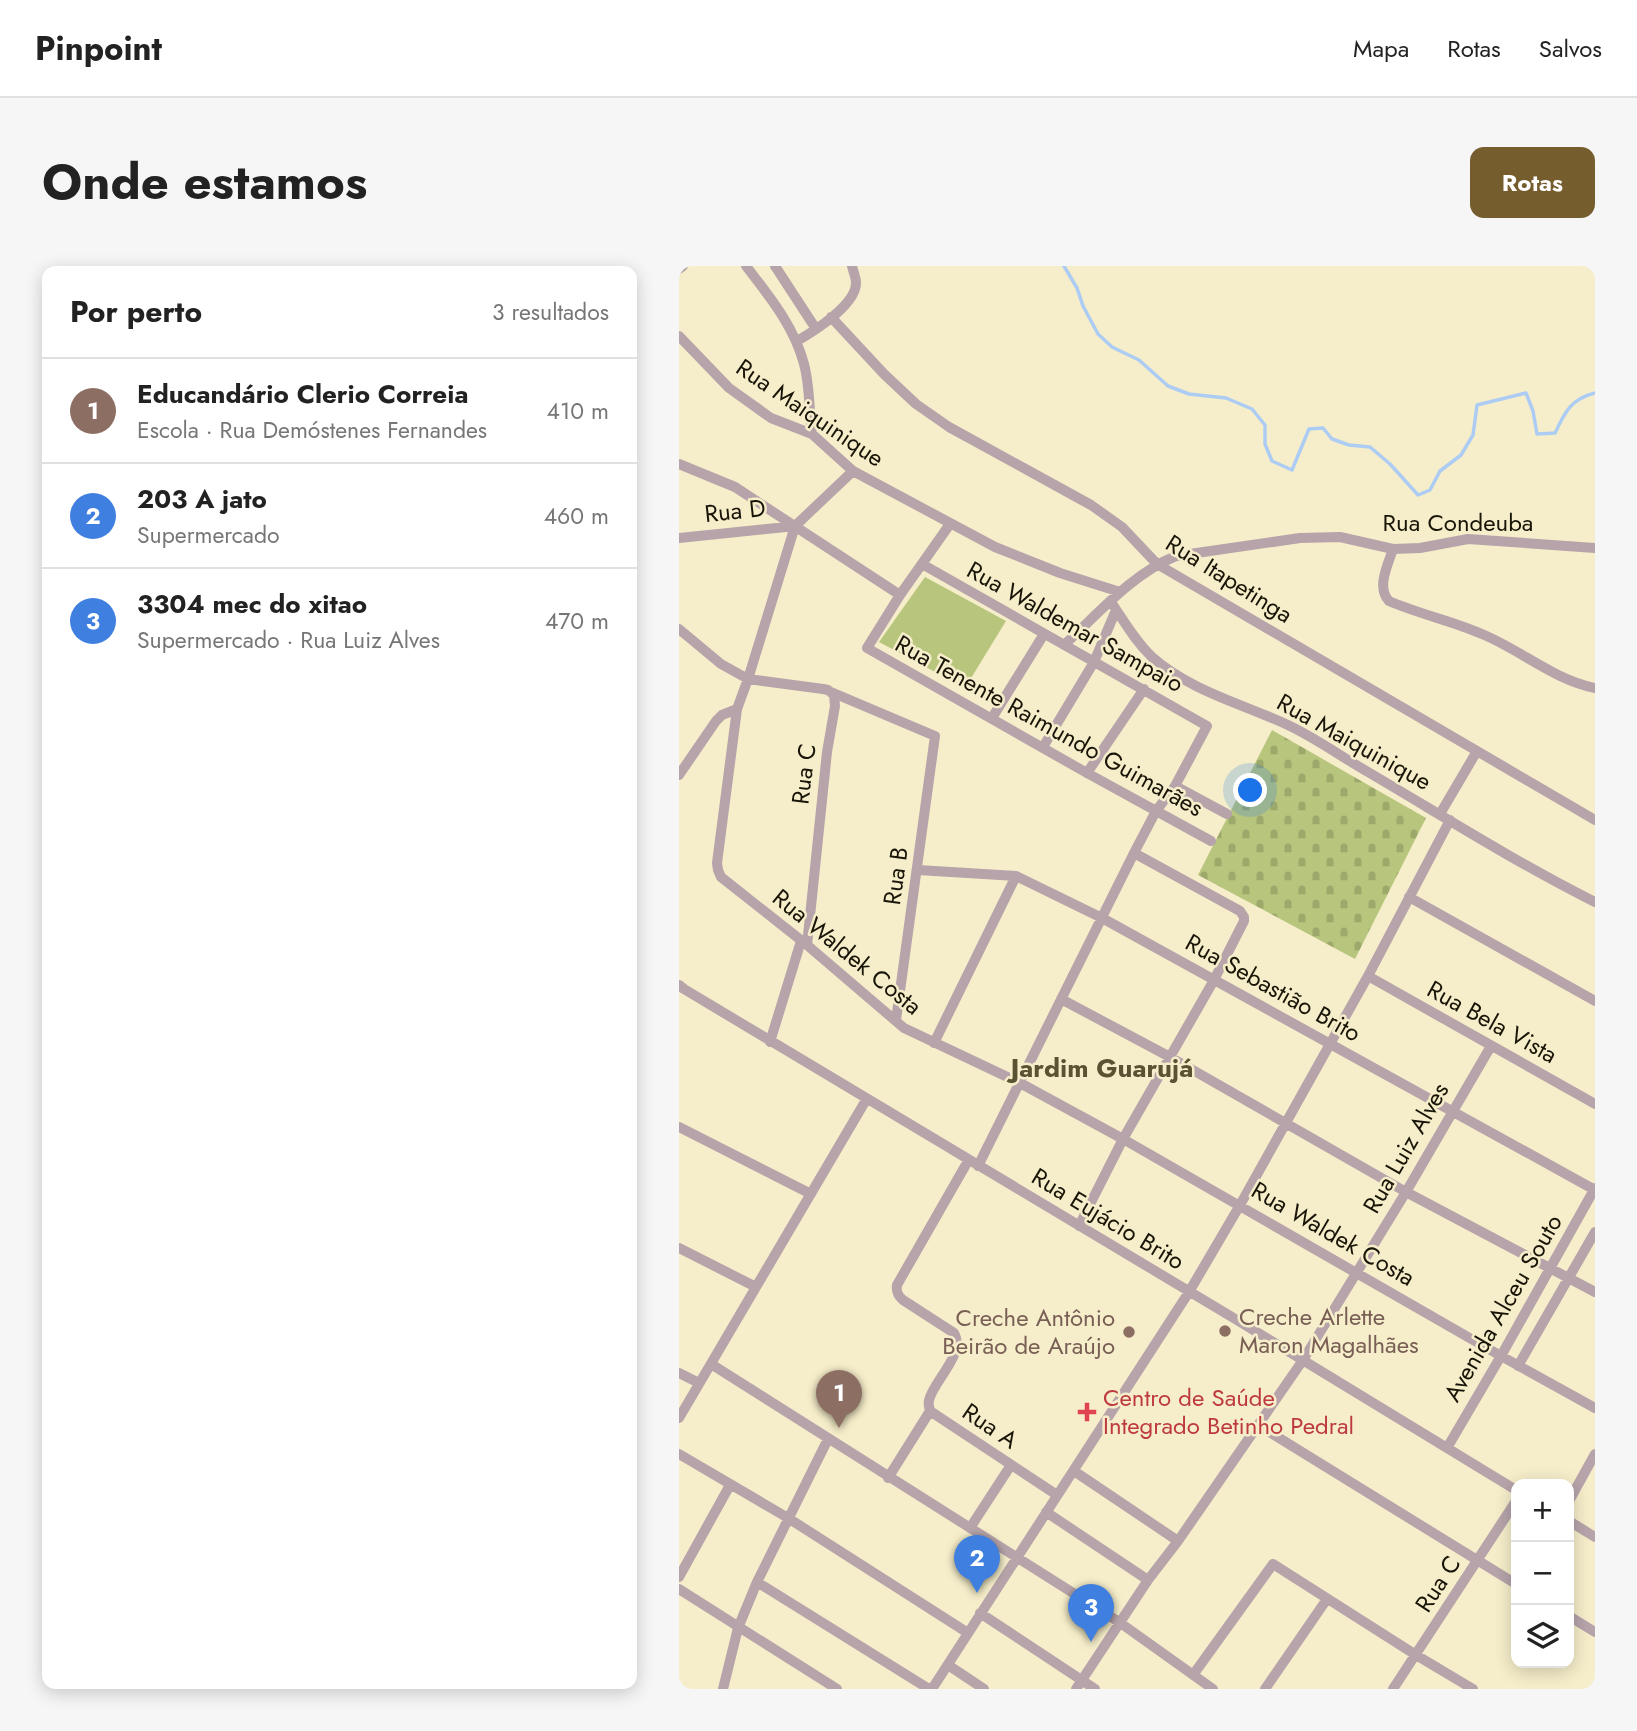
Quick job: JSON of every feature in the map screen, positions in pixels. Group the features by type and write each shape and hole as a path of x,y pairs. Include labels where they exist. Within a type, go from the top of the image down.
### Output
{"street":[{"path":"746,266 781,313 797,341 805,366 812,434"},
{"path":"775,266 816,329"},
{"path":"797,341 816,329 850,299 856,284 852,266"},
{"name":"Rua Itapetinga","path":"831,317 916,404 949,427 1091,505 1122,527 1157,564 1595,820"},
{"name":"Rua Maiquinique","path":"679,336 729,388 771,418 812,434 853,471 995,547 1060,573 1121,592"},
{"path":"679,464 735,487 900,595 950,524"},
{"name":"Rua Waldek Costa","path":"853,471 795,526 737,709 717,863 726,882 804,943 904,1028 1020,1083 1123,1139 1595,1408"},
{"name":"Rua D","path":"679,538 795,526"},
{"name":"Rua Condeuba","path":"1157,564 1175,556 1300,538 1340,537 1392,549 1420,548 1468,539 1595,548"},
{"path":"1392,549 1383,585 1383,592 1389,601 1481,633 1560,676 1595,688"},
{"name":"Rua Waldemar Sampaio","path":"922,564 1207,726 1175,786"},
{"path":"1043,747 1094,662 1121,592 1157,564"},
{"name":"Rua Tenente Raimundo Guimarães","path":"900,595 867,648 1211,841"},
{"path":"1064,645 1114,606"},
{"name":"Rua Maiquinique","path":"1114,606 1138,642 1167,668 1205,691 1290,726 1595,902"},
{"path":"679,629 721,664 748,680 831,692"},
{"path":"992,718 1044,634"},
{"path":"1087,773 1144,689"},
{"name":"Rua B","path":"831,692 935,736 896,1020"},
{"name":"Rua C","path":"770,1042 804,943 835,706 831,692"},
{"path":"679,775 716,721 722,715 737,709"},
{"path":"757,1582 931,1689 1074,1471 1240,1205 1368,976 1409,897 1477,751"},
{"path":"930,1411 929,1398 958,1342 954,1333 899,1297 897,1285 919,1244 973,1164 1020,1083 1156,811 1175,786 1227,814"},
{"path":"1079,1226 1123,1139 1214,980 1244,921 1243,914 1134,853"},
{"name":"Rua Sebastião Brito","path":"918,870 1016,876 1102,918 1595,1189"},
{"path":"933,1043 1016,876"},
{"path":"1409,897 1595,1001"},
{"name":"Rua Bela Vista","path":"1368,976 1595,1104"},
{"name":"Rua Eujácio Brito","path":"679,985 1511,1487"},
{"path":"1061,999 1170,1057 1406,1192 1595,1292"},
{"name":"Rua Luiz Alves","path":"1079,1684 1148,1580 1303,1360 1406,1192 1490,1046"},
{"path":"679,1418 866,1100"},
{"path":"679,1127 811,1194"},
{"name":"Avenida Alceu Souto","path":"1447,1448 1595,1189"},
{"name":"Avenida Alceu Souto","path":"1518,1366 1595,1232"},
{"path":"679,1248 756,1287"},
{"path":"711,1364 1119,1622 1213,1689"},
{"path":"679,1373 699,1383"},
{"name":"Rua A","path":"888,1478 930,1411 1057,1495"},
{"path":"1258,1425 1511,1581"},
{"path":"723,1689 738,1628 757,1582 828,1439"},
{"path":"679,1454 788,1518 968,1633"},
{"path":"1574,1492 1595,1454"},
{"path":"969,1528 1011,1465"},
{"path":"1074,1471 1178,1541"},
{"path":"679,1577 730,1485"},
{"name":"Rua C","path":"1393,1689 1511,1509"},
{"path":"1046,1512 1148,1580"},
{"path":"1574,1524 1595,1537"},
{"path":"1193,1675 1273,1564 1473,1689"},
{"path":"679,1589 837,1689"},
{"path":"1265,1689 1327,1599"},
{"path":"980,1613 1079,1684 1095,1689"},
{"path":"1574,1619 1595,1632"},
{"path":"948,1665 984,1689"}],"green space":[{"path":"925,577 1006,621 965,688 879,642"},
{"path":"1272,730 1426,818 1355,959 1198,875"}],"waterway":[{"path":"1064,266 1098,334 1112,347 1139,360 1168,386 1189,394 1226,398 1252,409 1265,425 1265,444 1272,461 1292,470 1309,429 1323,428 1332,439 1349,445 1370,447 1390,464 1418,495 1430,490 1440,471 1461,455 1473,435 1477,405 1526,393 1537,434 1555,433 1570,407 1595,393"}],"place":[{"name":"Creche Arlette Maron Magalhães","path":"1225,1331"},
{"name":"Creche Antônio Beirão de Araújo","path":"1129,1332"},
{"name":"Centro de Saúde Integrado Betinho Pedral","path":"1087,1412"},
{"name":"Educandário Clerio Correia","path":"839,1428"},
{"name":"203 A jato","path":"977,1593"},
{"name":"3304 mec do xitao","path":"1091,1642"}],"district":[{"name":"Jardim Guarujá","path":"1102,1068"}]}
